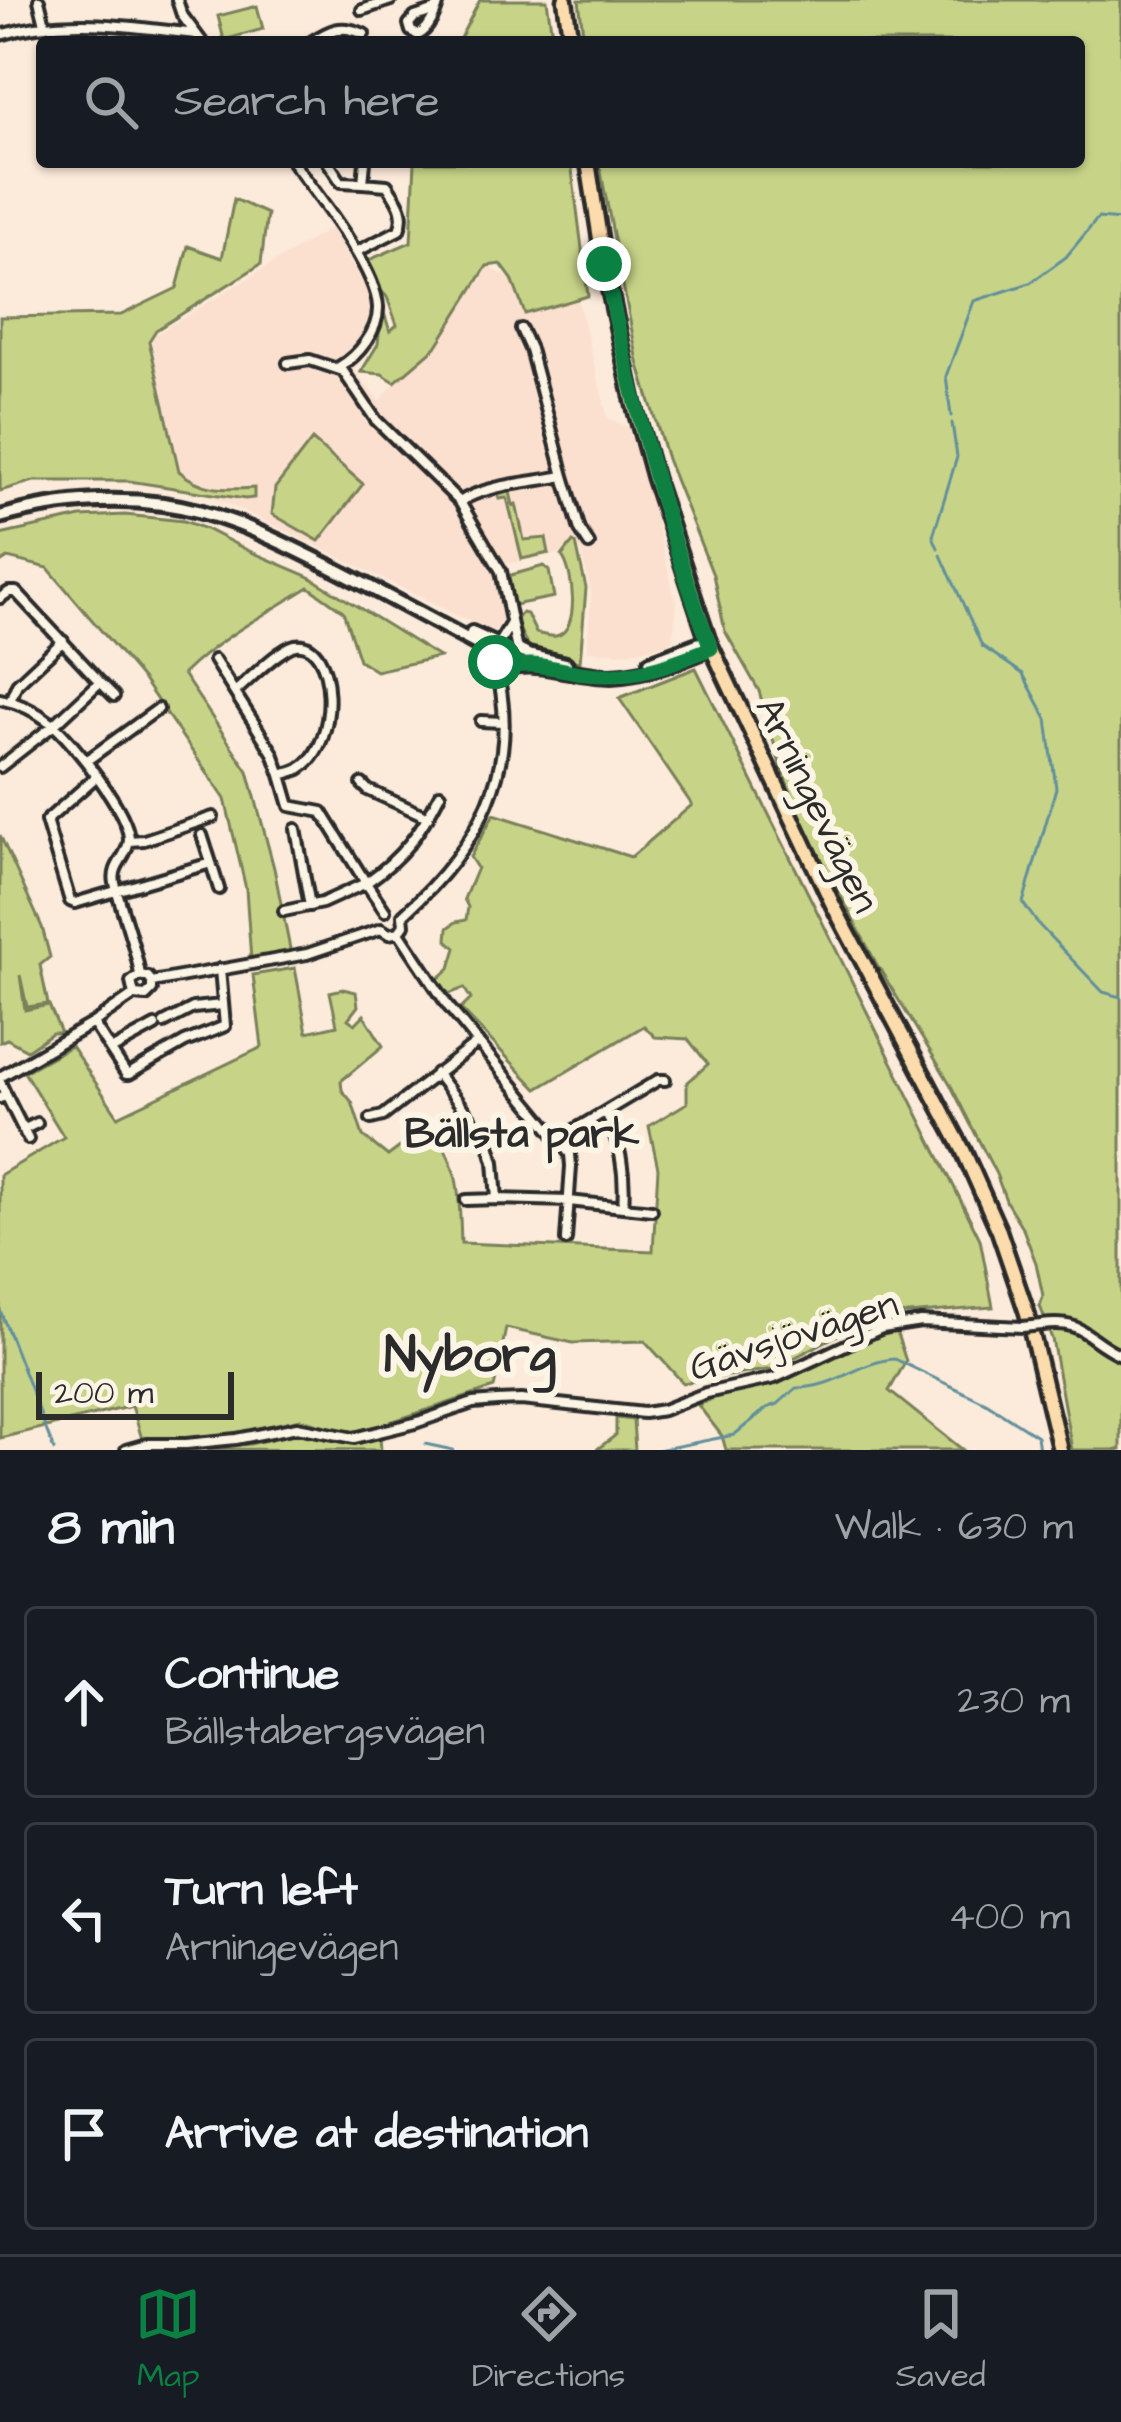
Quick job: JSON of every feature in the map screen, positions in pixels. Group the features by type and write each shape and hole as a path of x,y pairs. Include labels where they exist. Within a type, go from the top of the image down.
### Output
{"main road":[{"path":"565,0 570,36"},
{"name":"Arningevägen","path":"589,168 634,405 710,644 833,905 963,1150 999,1231 1027,1313 1060,1450"}],"street":[{"path":"39,0 45,24"},
{"path":"177,0 198,36"},
{"path":"362,10 392,0"},
{"path":"420,36 437,5"},
{"path":"0,35 45,24 118,26 186,36"},
{"path":"117,36 118,26"},
{"path":"320,36 333,28 364,34"},
{"path":"297,168 356,252 378,307 376,325 354,358 339,367"},
{"path":"332,168 340,182 387,185 402,209 399,230 356,252"},
{"path":"363,183 364,168"},
{"path":"521,329 580,530 589,544"},
{"path":"288,363 310,360 339,367 376,420 460,502 501,571 518,659 502,663"},
{"path":"460,502 485,491 564,476"},
{"path":"0,517 70,502 110,501 204,512 259,532 366,584 488,650 502,663 592,671 635,666 710,644"},
{"path":"366,584 566,668"},
{"path":"0,598 16,592 114,696"},
{"path":"403,915 432,888 476,830 498,777 502,663 498,642 511,623"},
{"path":"63,641 5,700 54,725 97,776 128,830 129,841 115,872 140,975"},
{"path":"236,691 286,649 301,644 309,647 327,676 328,724 309,760 281,775"},
{"path":"214,660 273,753 290,806 322,812 385,911"},
{"path":"0,767 100,682"},
{"path":"86,761 158,710"},
{"path":"481,722 502,722"},
{"path":"97,776 46,821 70,901 211,862"},
{"path":"362,784 428,817"},
{"path":"284,911 310,906 366,883 401,854 440,794"},
{"path":"129,841 213,817"},
{"path":"296,830 310,906"},
{"path":"202,835 219,889"},
{"path":"385,911 403,915 399,932 389,934 381,929 379,919 385,911"},
{"path":"152,982 307,954 381,929"},
{"path":"399,932 438,993 569,1154 566,1240"},
{"path":"92,1023 129,1074 197,1036 222,1030 220,969"},
{"path":"38,1124 26,1134 3,1096 0,1080 134,995 149,994 152,982 148,976 140,975 131,982 134,995"},
{"path":"111,1050 193,1008 222,1004"},
{"path":"371,1119 382,1116 478,1042"},
{"path":"436,1073 488,1141 497,1199"},
{"path":"560,1138 665,1080"},
{"path":"606,1112 621,1151 623,1207"},
{"path":"466,1200 569,1201 652,1210"},
{"name":"Gävsjövägen","path":"126,1450 147,1444 236,1439 296,1426 354,1438 473,1403 496,1401 644,1413 663,1410 706,1393 775,1378 862,1336 906,1322 1022,1327 1060,1322 1074,1325 1121,1355"}],"shaded area":[{"path":"332,227 375,305 353,370 380,401 436,347 487,266 512,279 526,313 578,299 608,418 628,427 652,506 677,605 673,640 625,653 587,651 591,593 581,550 501,565 496,571 506,617 492,633 186,485 164,426 151,337"}],"green space":[{"path":"480,0 547,0 552,36 461,36"},
{"path":"579,0 1121,0 1121,1450 1072,1450 1052,1339 1040,1306 1043,1296 1036,1263 1023,1229 949,1082 876,963 811,840 782,771 759,691 725,631 713,575 667,459 638,362 600,168 1085,168 1085,36 583,36"},
{"path":"257,6 263,29 223,36 218,16"},
{"path":"415,168 572,168 588,296 525,314 501,264 487,266 436,347 395,382 382,374 361,372 378,344 382,307 390,331 397,325 387,297 364,262 411,242"},
{"path":"234,199 267,214 261,264 156,330 149,341 179,471 214,488 254,488 254,498 129,481 34,481 0,491 0,317 121,315 177,288 188,246 222,258"},
{"path":"312,440 363,484 319,541 272,514 275,488"},
{"path":"510,492 524,540 546,538 549,553 522,559 507,498 498,495"},
{"path":"125,515 184,521 206,529 308,576 439,657 376,671 359,660 343,611 309,587 227,638 183,674 248,771 291,954 251,960 246,889 225,799 143,680 48,568 8,558 0,563 0,535 81,517"},
{"path":"573,542 586,588 580,662 532,650 516,620 527,614 536,633 554,636 564,632 572,599 562,556"},
{"path":"544,566 554,597 514,605 507,576"},
{"path":"696,668 980,1239 993,1307 872,1317 773,1369 683,1383 645,1341 573,1343 506,1328 494,1388 354,1434 301,1419 214,1438 142,1439 132,1406 0,1438 0,1175 64,1137 24,1072 71,1046 118,1116 262,1047 253,975 295,968 307,1032 337,1025 330,992 356,992 358,1006 348,1019 355,1024 364,1015 383,1046 341,1081 342,1090 352,1102 363,1136 388,1156 433,1127 457,1182 461,1243 653,1251 658,1168 649,1126 687,1103 687,1083 708,1064 688,1039 655,1037 644,1026 537,1089 461,1009 471,999 464,988 449,994 438,979 450,968 456,948 447,940 448,928 466,920 464,899 477,868 470,857 494,814 631,857 692,805 619,698"},
{"path":"0,835 42,927 50,957 40,965 48,1004 27,1007 20,975 25,1010 49,1005 61,1033 52,1033 27,1050 7,1039 0,1042"},
{"path":"896,1331 906,1361 889,1391 963,1450 726,1450 722,1436 698,1405 726,1393 776,1384"},
{"path":"616,1418 633,1420 635,1450 596,1450 616,1435"},
{"path":"296,1433 356,1444 380,1437 381,1450 190,1449 250,1444"}],"waterway":[{"path":"951,416 946,376 974,301 1030,283 1066,257 1098,218 1121,220"},
{"path":"938,548 933,536 957,457 952,423"},
{"path":"941,555 982,646 1023,674 1047,719 1056,788 1023,903 1103,992 1121,997"},
{"path":"0,1310 54,1450"},
{"path":"658,1450 734,1435 796,1388 824,1384 895,1359 986,1403 1037,1436 1039,1450"},
{"path":"425,1444 453,1450"}],"district":[{"name":"Bällsta park","path":"522,1132"},
{"name":"Nyborg","path":"470,1353"}],"route":[{"path":"495,662 503,667 530,665 612,676 669,664 711,648 654,478 604,264"}]}
